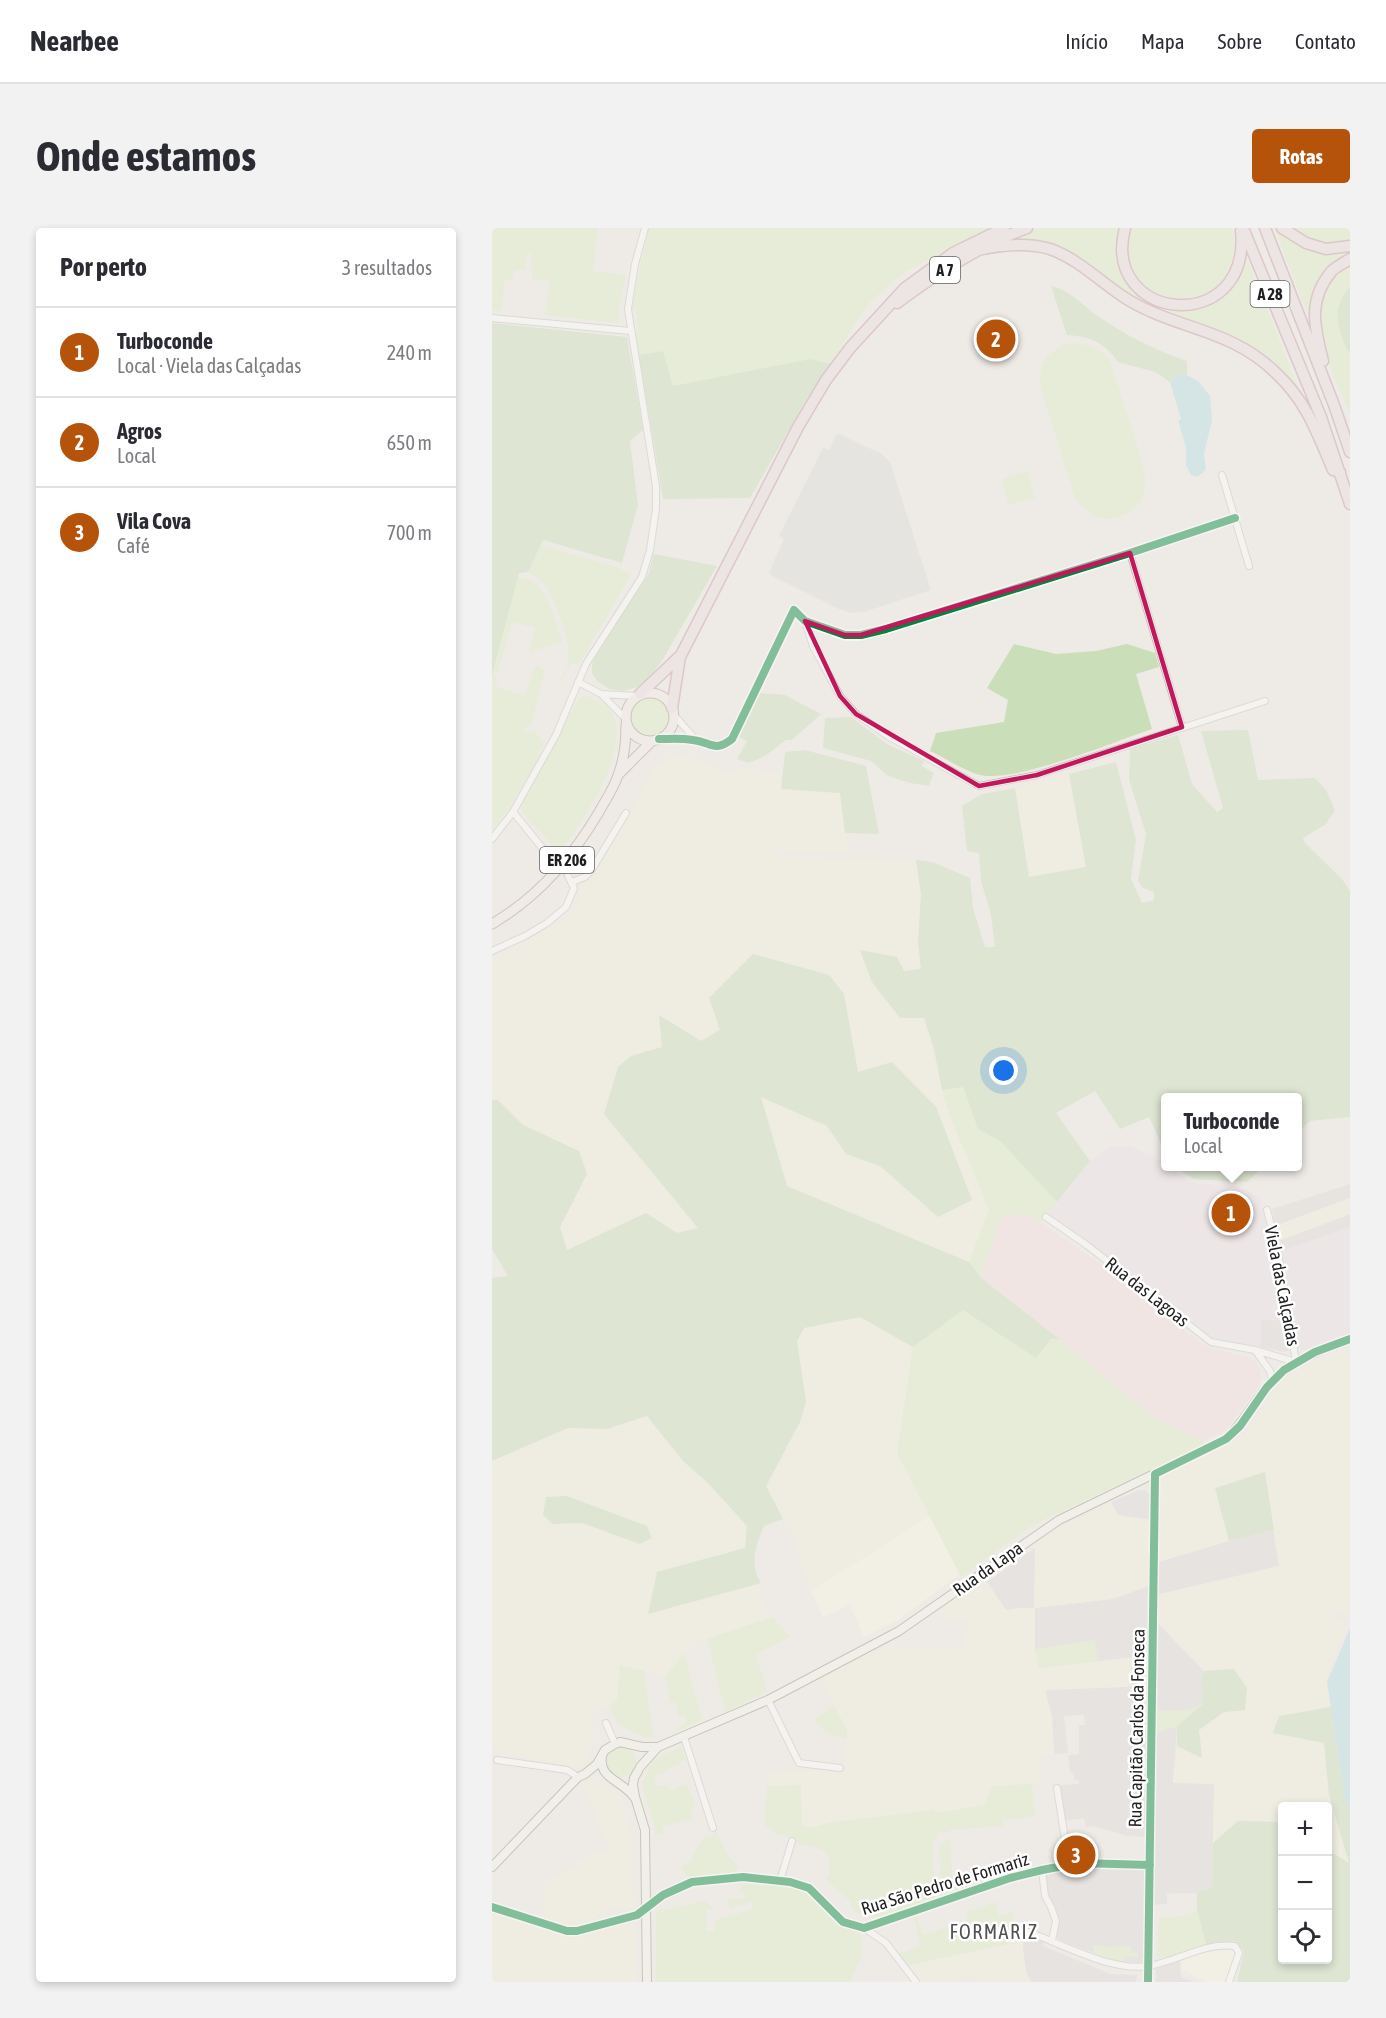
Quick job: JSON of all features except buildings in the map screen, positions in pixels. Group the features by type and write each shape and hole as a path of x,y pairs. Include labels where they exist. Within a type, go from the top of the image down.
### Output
{"highway":[{"name":"A 7","path":"871,324 898,293 926,271 965,246 1004,228"},
{"name":"A 7","path":"871,324 911,292 978,250 1027,228"},
{"path":"1125,228 1122,257 1131,279 1150,297 1170,305 1183,306 1206,300 1230,281 1239,259 1242,228"},
{"name":"A 28","path":"1242,228 1320,417 1350,504"},
{"name":"A 28","path":"1265,228 1350,452"},
{"path":"1282,228 1306,243 1326,249 1350,246"},
{"path":"978,250 1018,245 1051,250 1086,268 1129,300 1148,310 1239,345 1258,358 1290,388 1309,414 1333,470 1340,472"},
{"path":"1334,405 1314,323 1314,308 1331,271 1350,259"},
{"path":"673,711 680,657 808,411 838,364 871,324"},
{"path":"638,695 680,657"}],"main road":[{"path":"650,692 662,696 673,711 670,730 655,740 618,775 629,705 638,695 650,692"},
{"path":"626,722 637,738 655,740"},
{"name":"ER 206","path":"492,924 526,901 553,876 582,840 618,775"},
{"name":"Rua da Lapa","path":"631,1745 658,1747 684,1737 768,1700 899,1631 1059,1520 1226,1439 1240,1426 1272,1382 1284,1370 1315,1352 1350,1339"},
{"name":"Rua Capitão Carlos da Fonseca","path":"1148,1982 1155,1474"},
{"path":"635,1797 627,1788 612,1779 602,1767 605,1750 620,1742 631,1745 639,1754 639,1769 634,1778 635,1797 645,1830 647,1982"},
{"name":"Rua da Lapa","path":"639,1769 658,1747"},
{"path":"492,1867 581,1775 597,1764 603,1756"},
{"path":"581,1775 591,1773 625,1781 639,1769"}],"street":[{"path":"492,839 513,812 556,735 586,664 642,577 652,540 656,486 628,309 635,264 645,228"},
{"path":"492,318 630,331"},
{"path":"1222,475 1250,566"},
{"path":"655,740 696,740 713,747 724,745 732,739 794,610 805,621 845,635 861,635 1130,553 1234,518"},
{"path":"1130,553 1182,727"},
{"path":"805,621 813,646 829,676 840,696 856,714 888,736 979,786 1037,775 1265,701"},
{"path":"578,682 601,694 626,722"},
{"path":"601,694 638,695"},
{"path":"673,711 696,740"},
{"path":"513,812 552,860"},
{"path":"492,951 525,936 566,907 574,888 570,879 585,878 591,871 626,813"},
{"name":"Viela das Calçadas","path":"1267,1210 1278,1252 1296,1362"},
{"name":"Rua das Lagoas","path":"1046,1217 1088,1246 1211,1341 1255,1350 1296,1362"},
{"path":"1255,1350 1270,1371 1272,1382"},
{"path":"768,1700 799,1763 840,1768"},
{"path":"606,1723 615,1744"},
{"path":"684,1737 713,1828"},
{"path":"497,1760 567,1770 581,1775"},
{"path":"1057,1788 1069,1864"},
{"path":"780,1881 792,1841"},
{"name":"Rua São Pedro de Formariz","path":"492,1907 567,1931 577,1930 637,1915 663,1895 692,1882 743,1877 780,1881 809,1888 843,1922 864,1928 1010,1878 1069,1864 1150,1865"},
{"path":"1042,1870 1045,1896 1056,1922 1052,1941"},
{"path":"876,1937 875,1932 880,1922"},
{"path":"864,1928 885,1943 916,1982"},
{"path":"1029,1932 1116,1965 1148,1966 1208,1948 1235,1946 1239,1953 1229,1982"}],"highlighted area":[{"path":"1130,553 1182,727 1037,775 979,786 856,714 840,696 805,621 845,635 861,635"}],"shaded area":[{"path":"837,433 882,454 890,462 931,590 864,612 852,613 841,610 772,576 769,572 784,539 779,536 823,448 829,450"},
{"path":"1111,1146 1131,1146 1161,1162 1161,1171 1174,1171 1192,1183 1237,1186 1260,1199 1278,1274 1286,1320 1261,1319 1260,1347 1214,1338 1048,1214 1090,1161"},
{"path":"1350,1184 1350,1198 1275,1226 1272,1209"},
{"path":"1002,1214 1032,1216 1092,1258 1207,1347 1247,1357 1256,1362 1261,1370 1260,1384 1224,1432 1205,1440 1179,1431 1154,1418 1059,1339 980,1278"},
{"path":"1350,1214 1350,1227 1282,1251 1279,1241"},
{"path":"1350,1227 1350,1333 1307,1350 1301,1350 1297,1348 1282,1251"},
{"path":"1261,1319 1287,1321 1289,1350 1285,1352 1260,1347"},
{"path":"1139,1490 1145,1490 1149,1494 1150,1520 1118,1515 1111,1502"},
{"path":"930,1516 960,1574 898,1620 864,1637 850,1605 823,1617 811,1591"},
{"path":"1274,1530 1279,1566 1156,1595 1158,1562"},
{"path":"1035,1548 1035,1608 1112,1599 1149,1586 1149,1631 1144,1632 1143,1656 1039,1668 1035,1649 1034,1608 1006,1610 987,1582"},
{"path":"1156,1621 1204,1671 1201,1679 1203,1704 1189,1710 1155,1711"},
{"path":"1148,1686 1147,1837 1127,1836 1093,1826 1086,1827 1084,1818 1065,1821 1060,1785 1079,1784 1079,1780 1074,1780 1073,1773 1070,1773 1068,1755 1079,1754 1079,1725 1085,1725 1084,1715 1064,1716 1068,1753 1054,1754 1052,1717 1045,1690"},
{"path":"1177,1726 1173,1782 1214,1784 1212,1888 1197,1893 1160,1894 1160,1784 1154,1784 1155,1733"},
{"path":"1154,1784 1160,1784 1160,1894 1167,1894 1167,1904 1153,1905"},
{"path":"1069,1868 1145,1868 1144,1963 1114,1961 1057,1939 1057,1917 1047,1895 1044,1873"},
{"path":"1024,1935 1044,1941 1043,1946 1111,1974 1137,1975 1136,1982 1031,1982 1026,1972 1023,1950"},
{"path":"1230,1949 1234,1951 1235,1956 1227,1982 1206,1982 1181,1969 1181,1959 1205,1952"},
{"path":"1180,1961 1181,1977 1194,1982 1156,1982 1156,1969"}],"green space":[{"path":"492,228 598,228 593,271 626,275 618,323 545,315 550,281 532,280 531,253 527,253 525,270 514,270 513,281 505,280 501,311 492,310"},
{"path":"649,228 991,228 905,272 870,302 830,364 810,359 673,386 663,351 639,355 633,332 638,331 636,310 630,309"},
{"path":"1043,228 1120,228 1118,249 1121,264 1140,295 1202,306 1240,269 1245,254 1300,392 1264,356 1238,338 1161,312 1137,300 1079,258 1051,245 1000,242"},
{"path":"1131,228 1232,228 1233,259 1222,281 1203,294 1180,298 1158,293 1140,280 1129,258"},
{"path":"1274,228 1291,241 1306,248 1350,250 1322,275 1313,294 1308,315"},
{"path":"1291,228 1350,228 1350,240 1319,241"},
{"path":"1350,264 1350,287 1340,302 1338,318 1344,342 1348,351 1350,350 1350,414 1325,351 1320,318 1327,286"},
{"path":"1051,286 1071,295 1102,319 1133,338 1187,361 1187,375 1175,376 1170,382 1155,372 1118,362 1102,345 1090,339 1067,335"},
{"path":"1350,287 1350,350 1348,352 1341,335 1338,310"},
{"path":"492,323 627,337 643,430 630,441 638,505 622,563 543,540 528,572 519,573 492,675"},
{"path":"1073,343 1093,348 1110,361 1145,476 1142,500 1134,509 1112,519 1095,516 1075,499 1040,385 1042,365 1047,356 1062,345"},
{"path":"663,351 673,386 810,359 830,364 806,400 750,498 663,499 639,355"},
{"path":"1028,471 1035,498 1009,505 1001,479"},
{"path":"541,545 619,568 631,575 579,664 571,663 559,684 568,663 569,654 565,631 557,607 546,586 528,572"},
{"path":"654,554 717,566 663,659 649,678 637,687 623,691 609,689 597,681 592,673 592,664 599,649 648,575"},
{"path":"518,576 534,583 545,595 562,642 529,652 535,628 512,622 498,672 494,672 494,676 497,677 496,686 525,696 535,665 545,670 531,726 524,728 524,734 534,730 544,744 539,753 540,756 510,807 492,831 492,675"},
{"path":"1014,644 1056,654 1096,651 1127,644 1155,653 1159,667 1136,674 1152,729 1040,767 996,776 974,773 930,751 936,733 1004,722 1008,700 987,688"},
{"path":"760,693 785,695 821,714 792,740 786,740 765,756 749,763 737,759 747,741 739,737"},
{"path":"584,696 598,700 609,709 616,724 616,743 611,763 591,806 558,856 554,857 550,841 522,813 521,805 578,700"},
{"path":"650,697 664,702 669,716 664,730 650,735 636,730 631,716 636,702"},
{"path":"851,717 887,744 924,761 922,766 934,773 929,786 888,776 871,761 823,748 825,718"},
{"path":"1248,730 1258,780 1315,778 1326,790 1335,810 1326,824 1303,838 1305,843 1342,879 1350,891 1350,1117 1310,1121 1302,1128 1302,1093 1161,1093 1161,1143 1149,1117 1120,1129 1095,1091 1056,1113 1090,1161 1057,1202 1000,1141 978,1129 963,1087 942,1090 934,1049 924,1018 900,1018 872,982 860,950 897,957 904,971 921,969 918,942 921,894 916,860 932,862 970,878 973,908 985,947 995,947 991,915 981,881 979,853 967,851 962,806 982,794 1015,788 1029,877 1086,867 1069,774 1116,762 1136,840 1131,879 1142,903 1154,900 1154,892 1143,888 1138,881 1146,834 1129,780 1130,749 1178,735 1192,784 1217,812 1223,808 1201,731"},
{"path":"805,750 866,766 879,834 845,833 840,793 781,789 785,752"},
{"path":"668,757 689,757 729,772 739,768 783,773 782,789 840,793 848,854 801,853 775,848 775,853 785,857 916,860 921,894 918,942 921,969 904,971 900,1018 924,1018 950,1116 989,1210 969,1262 787,1186 760,1097 827,1126 846,1154 880,1166 938,1217 972,1200 936,1107 892,1062 858,1073 844,994 720,1030 701,1041 662,1047 631,1056 618,1067 614,1086 698,1228 677,1233 646,1213 567,1250 560,1227 587,1174 579,1151 523,1125 498,1100 492,1100 492,958 504,954 569,917 579,900 581,882 588,881 628,817 652,770"},
{"path":"1069,774 1086,867 1029,877 1015,788"},
{"path":"753,954 829,975 844,994 858,1072 892,1062 936,1107 972,1200 938,1217 880,1166 846,1154 827,1126 761,1097 787,1186 969,1262 981,1278 1059,1339 1051,1339 1036,1358 963,1310 913,1347 860,1317 804,1328 797,1341 806,1402 800,1422 766,1486 783,1519 764,1526 758,1540 755,1569 761,1583 648,1614 657,1572 745,1548 747,1526 708,1483 683,1461 647,1416 607,1429 568,1428 492,1461 492,1278 508,1276 492,1249 492,1100 498,1100 523,1125 579,1151 587,1174 560,1227 567,1250 646,1213 677,1233 698,1228 604,1114 618,1067 631,1056 662,1047 659,1015 701,1041 720,1030 709,998"},
{"path":"963,1087 978,1129 1000,1141 1057,1202 1041,1222 1032,1216 1002,1214 980,1278 969,1262 989,1210 950,1116 942,1090"},
{"path":"1181,1171 1259,1171 1247,1182 1194,1179"},
{"path":"1350,1198 1350,1214 1279,1241 1275,1226"},
{"path":"963,1310 1035,1357 1051,1339 1059,1339 1154,1418 1179,1431 1205,1440 1203,1444 1031,1526 961,1577 897,1453 913,1347"},
{"path":"860,1317 913,1347 897,1453 930,1516 811,1591 790,1526 783,1519 766,1487 800,1422 806,1402 797,1341 804,1328"},
{"path":"1350,1347 1350,1617 1326,1608 1347,1626 1331,1663 1327,1682 1331,1707 1279,1716 1273,1732 1324,1742 1331,1802 1278,1802 1278,1822 1238,1821 1213,1843 1214,1784 1173,1783 1177,1746 1202,1757 1199,1731 1224,1712 1245,1710 1234,1669 1204,1671 1156,1621 1156,1595 1279,1566 1264,1473 1215,1488 1229,1541 1158,1562 1159,1480 1247,1433 1284,1377"},
{"path":"647,1415 683,1461 708,1483 747,1526 745,1548 657,1572 649,1614 761,1583 761,1600 772,1617 693,1643 665,1676 620,1665 617,1699 609,1706 589,1713 595,1736 584,1765 577,1768 492,1750 492,1461 568,1428 607,1429"},
{"path":"1265,1472 1274,1530 1229,1541 1215,1488"},
{"path":"567,1496 647,1526 652,1538 640,1544 582,1523 553,1524 543,1515 546,1497"},
{"path":"1111,1502 1118,1515 1150,1520 1149,1586 1112,1599 1035,1608 1035,1649 1040,1668 1148,1656 1148,1686 1045,1690 1052,1717 1054,1754 1040,1755 1040,1784 992,1786 984,1805 936,1813 932,1810 832,1822 811,1828 802,1825 801,1785 767,1786 768,1772 845,1771 847,1730 824,1683 824,1676 887,1646 964,1650 968,1621 944,1620 939,1611 984,1579 1006,1610 1034,1608 1035,1543"},
{"path":"772,1617 790,1637 756,1654 767,1691 725,1712 707,1639"},
{"path":"1095,1640 1098,1661 1039,1668 1035,1649"},
{"path":"684,1654 702,1720 677,1731 676,1728 687,1723 685,1716 679,1717 675,1702 670,1703 665,1676"},
{"path":"620,1665 644,1671 654,1737 645,1738 618,1724 609,1706 617,1699"},
{"path":"1234,1669 1247,1688 1245,1710 1224,1712 1199,1730 1202,1758 1177,1746 1177,1726 1203,1704 1201,1679 1204,1671"},
{"path":"1203,1704 1177,1726 1155,1733 1155,1711 1188,1710"},
{"path":"834,1705 847,1730 847,1738 828,1733 814,1718"},
{"path":"1331,1707 1345,1799 1350,1809 1350,1982 1237,1982 1244,1951 1234,1941 1206,1945 1197,1909 1197,1893 1212,1888 1213,1843 1238,1821 1278,1822 1278,1964 1332,1964 1332,1852 1349,1863 1329,1795 1324,1743 1273,1733 1279,1716"},
{"path":"621,1747 631,1752 636,1762 631,1772 621,1777 611,1772 606,1762 611,1752"},
{"path":"682,1747 686,1760 654,1776 656,1786 667,1785 670,1790 687,1784 696,1806 691,1808 694,1818 662,1827 663,1834 655,1835 654,1823 642,1785 654,1758"},
{"path":"597,1782 620,1794 632,1839 631,1889 638,1902 637,1906 623,1911 620,1906 606,1910 605,1913 596,1915 597,1919 571,1927 545,1919 544,1893 541,1886 589,1856 610,1850 583,1783"},
{"path":"1032,1784 1035,1816 1003,1820 1003,1826 937,1833 937,1838 933,1840 935,1899 875,1918 854,1912 849,1900 824,1878 829,1877 830,1860 823,1850 796,1843 797,1839 770,1832 772,1828 764,1827 767,1786 801,1785 802,1825 811,1828 832,1822 933,1810 936,1813 984,1805 992,1786"},
{"path":"1332,1805 1350,1864 1332,1853"},
{"path":"716,1830 728,1856 738,1865 734,1874 706,1879 688,1877 681,1867 690,1862 705,1837 711,1836"},
{"path":"950,1838 953,1891 941,1896 939,1846"},
{"path":"739,1883 794,1887 808,1892 838,1925 860,1931 862,1954 851,1982 656,1982 656,1913 661,1908 664,1911 705,1900 715,1909 706,1910 706,1931 714,1931 715,1920 753,1909 752,1902 730,1908 727,1899 744,1899 744,1893 740,1893"},
{"path":"991,1888 992,1890 916,1915 923,1935 968,1920 966,1912 996,1902 999,1916 1013,1912 1013,1930 1005,1932 1008,1944 909,1965 898,1954 920,1946 913,1914"},
{"path":"1197,1909 1206,1945 1162,1958 1157,1956 1159,1918 1191,1915"},
{"path":"492,1914 573,1939 589,1931 610,1925 632,1924 636,1926 636,1982 492,1982"},
{"path":"1024,1928 1023,1950 1026,1972 1031,1982 975,1982 974,1975 946,1982 921,1982 909,1965 1007,1944 1005,1931"},
{"path":"1093,1945 1131,1946 1131,1953 1138,1953 1138,1957 1124,1957 1123,1963 1094,1953"}],"water":[{"path":"1187,375 1199,382 1210,396 1212,420 1204,454 1206,470 1197,477 1191,475 1186,465 1186,447 1178,420 1181,419 1170,382 1175,376"},
{"path":"1350,1628 1350,1809 1345,1799 1327,1682"}],"tunnel":[{"path":"552,860 568,876"}],"cycle path":[{"path":"659,739 689,739 716,746 732,739 794,610 805,621 845,635 861,635 1130,553 1235,518"},
{"path":"1148,1982 1155,1474 1226,1439 1240,1426 1267,1387 1284,1370 1315,1352 1350,1339"},
{"path":"492,1907 567,1931 577,1931 637,1915 663,1895 692,1882 743,1877 790,1882 809,1888 843,1922 864,1928 1010,1878 1042,1870 1079,1863 1150,1865"}],"place":[{"name":"Agros","path":"996,339"},
{"name":"Turboconde","path":"1231,1213"},
{"name":"Vila Cova","path":"1076,1855"}],"district":[{"name":"FORMARIZ","path":"994,1932"}]}
